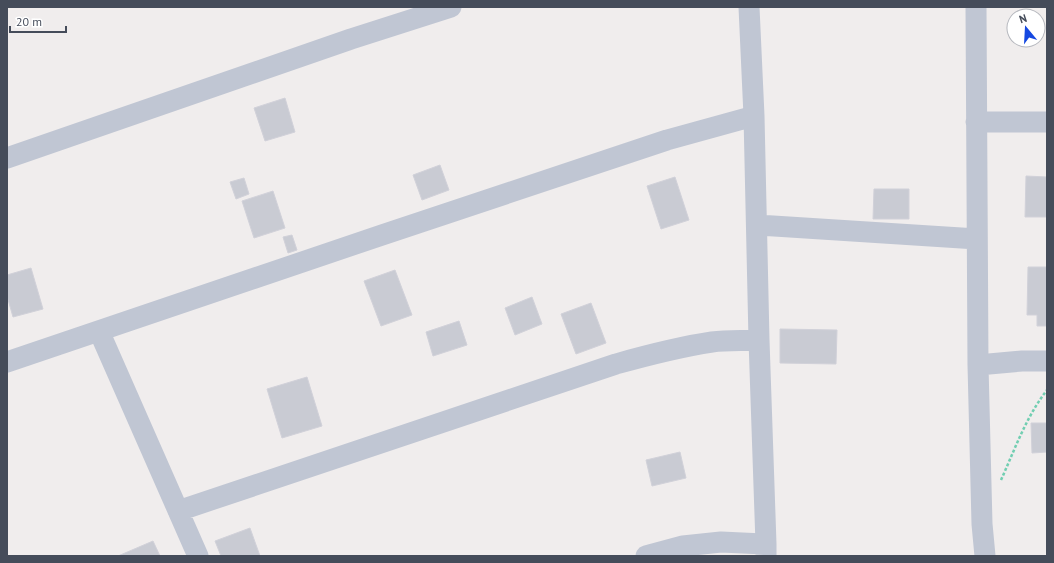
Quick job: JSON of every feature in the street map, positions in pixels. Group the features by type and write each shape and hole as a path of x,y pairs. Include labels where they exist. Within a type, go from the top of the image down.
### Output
{"street":[{"path":"7,158 351,39 451,7"},
{"path":"646,556 682,546 721,542 766,550 754,116 749,7"},
{"path":"976,7 978,365 982,524 985,556"},
{"path":"7,362 374,237 667,140 754,116"},
{"path":"976,122 1047,122"},
{"path":"757,225 977,239"},
{"path":"99,331 198,556"},
{"path":"178,511 616,364 665,350 694,345 714,342 759,340"},
{"path":"978,365 1022,361 1047,361"}],"path":[{"path":"1001,480 1026,422 1039,400 1047,390"}],"building":[{"path":"285,98 295,132 265,141 254,108"},
{"path":"440,165 449,190 422,200 413,175"},
{"path":"1026,176 1047,177 1047,217 1025,217"},
{"path":"675,177 689,220 661,229 647,186"},
{"path":"244,178 249,194 236,199 230,182"},
{"path":"874,189 909,189 909,219 873,219"},
{"path":"273,191 285,228 254,238 242,201"},
{"path":"292,235 297,250 288,253 283,237"},
{"path":"1028,267 1047,267 1047,326 1037,326 1037,315 1027,315"},
{"path":"31,268 43,309 13,317 7,296 7,275"},
{"path":"395,270 412,315 381,326 364,281"},
{"path":"532,297 542,324 515,335 505,308"},
{"path":"591,303 606,343 576,354 561,314"},
{"path":"459,321 467,345 433,356 426,332"},
{"path":"780,329 837,330 836,364 780,363"},
{"path":"307,377 322,426 282,438 267,389"},
{"path":"1031,423 1047,423 1047,452 1032,453"},
{"path":"680,452 686,478 652,486 646,460"},
{"path":"250,528 260,556 221,556 215,541"},
{"path":"153,541 160,556 118,556"}]}
